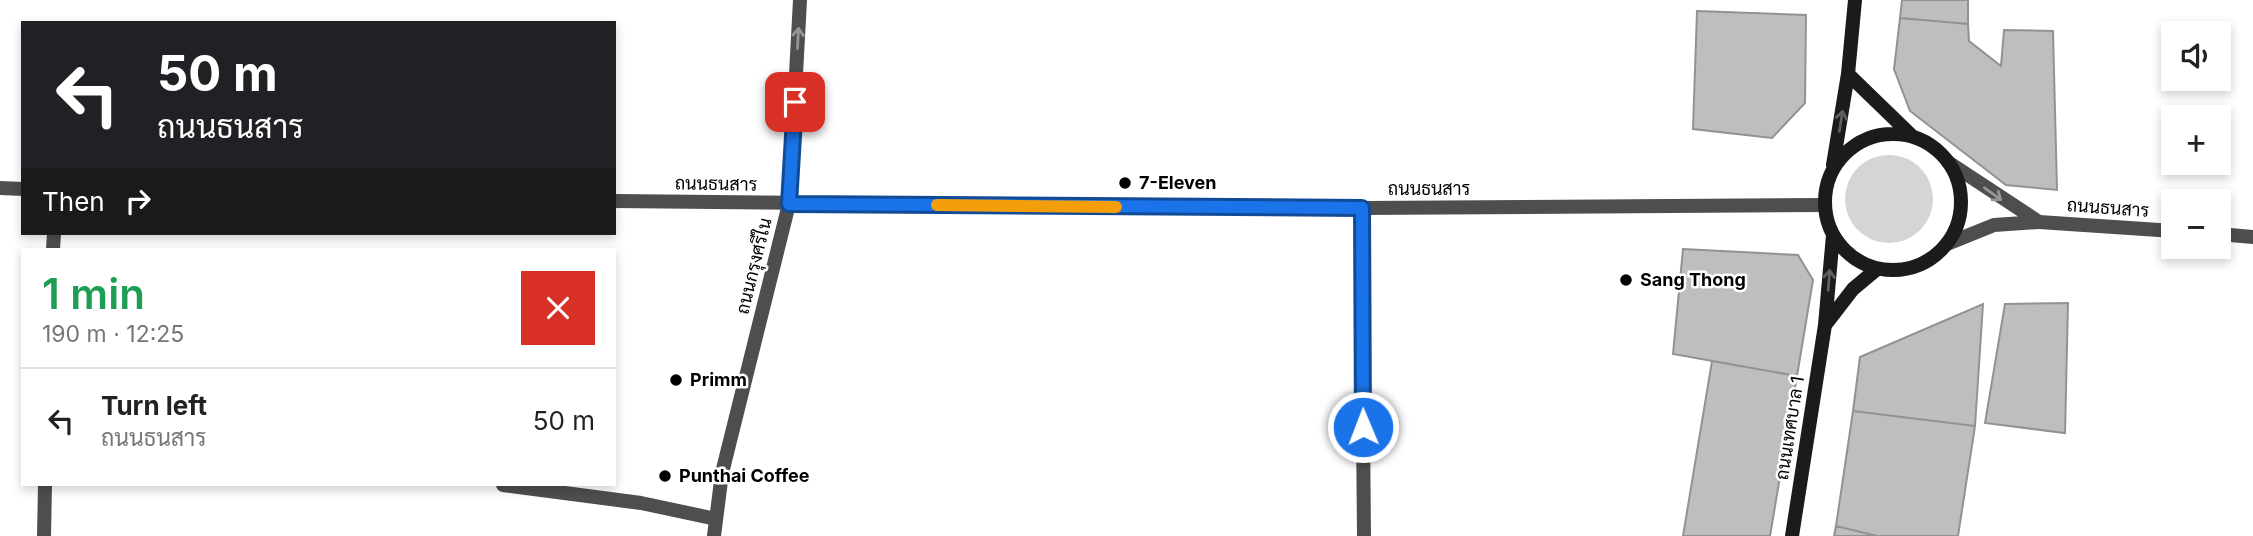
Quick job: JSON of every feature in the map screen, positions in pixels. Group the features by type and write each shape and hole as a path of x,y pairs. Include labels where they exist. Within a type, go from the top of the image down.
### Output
{"main road":[{"path":"1848,74 1913,136 1933,146 1948,162 1958,181 1962,203 1958,225 1947,244 1933,258 1915,267 1896,271 1877,269 1852,256 1833,235 1824,205 1826,186 1833,169 1848,74 1855,0"},
{"path":"1833,169 1847,150 1867,138 1890,133 1913,136"},
{"name":"ถนนเทศบาล 1","path":"1792,536 1825,325 1833,235"},
{"path":"1825,325 1853,289 1877,269"}],"street":[{"name":"ถนนกรุงศรีใน","path":"714,536 722,473 789,204 800,0"},
{"path":"1948,162 2002,201 2039,222"},
{"path":"0,188 21,189"},
{"name":"ถนนธนสาร","path":"616,201 1362,208 1824,205"},
{"path":"1362,208 1364,536"},
{"name":"ถนนธนสาร","path":"1947,244 1994,225 2039,222 2161,230"},
{"path":"2231,235 2253,237"},
{"path":"44,536 45,486"},
{"path":"511,486 641,503 716,519"}],"shaded area":[{"path":"1889,155 1906,159 1920,168 1929,182 1933,199 1929,216 1920,230 1906,239 1889,243 1872,239 1858,230 1849,216 1845,199 1849,182 1858,168 1872,159"}],"building":[{"path":"1902,0 1968,0 1968,24 1900,18"},
{"path":"1697,11 1806,15 1805,103 1772,138 1693,129"},
{"path":"1900,18 1968,24 1969,41 2001,66 2004,30 2053,31 2057,190 2006,185 1910,111 1894,69"},
{"path":"1683,249 1798,255 1813,280 1797,376 1673,354"},
{"path":"2068,303 2065,433 1985,423 2005,304"},
{"path":"1983,304 1975,426 1853,411 1860,357"},
{"path":"1712,361 1797,376 1770,536 1683,536"},
{"path":"1853,411 1975,426 1958,536 1877,536 1836,526"},
{"path":"1836,526 1877,536 1834,536"}],"slow traffic":[{"path":"937,205 1116,207"}],"place":[{"name":"7-Eleven","path":"1125,183"},
{"name":"Sang Thong","path":"1626,280"},
{"name":"Primm","path":"676,380"},
{"name":"Punthai Coffee","path":"665,476"}],"route":[{"path":"795,102 789,204 1362,208 1363,427"}]}
